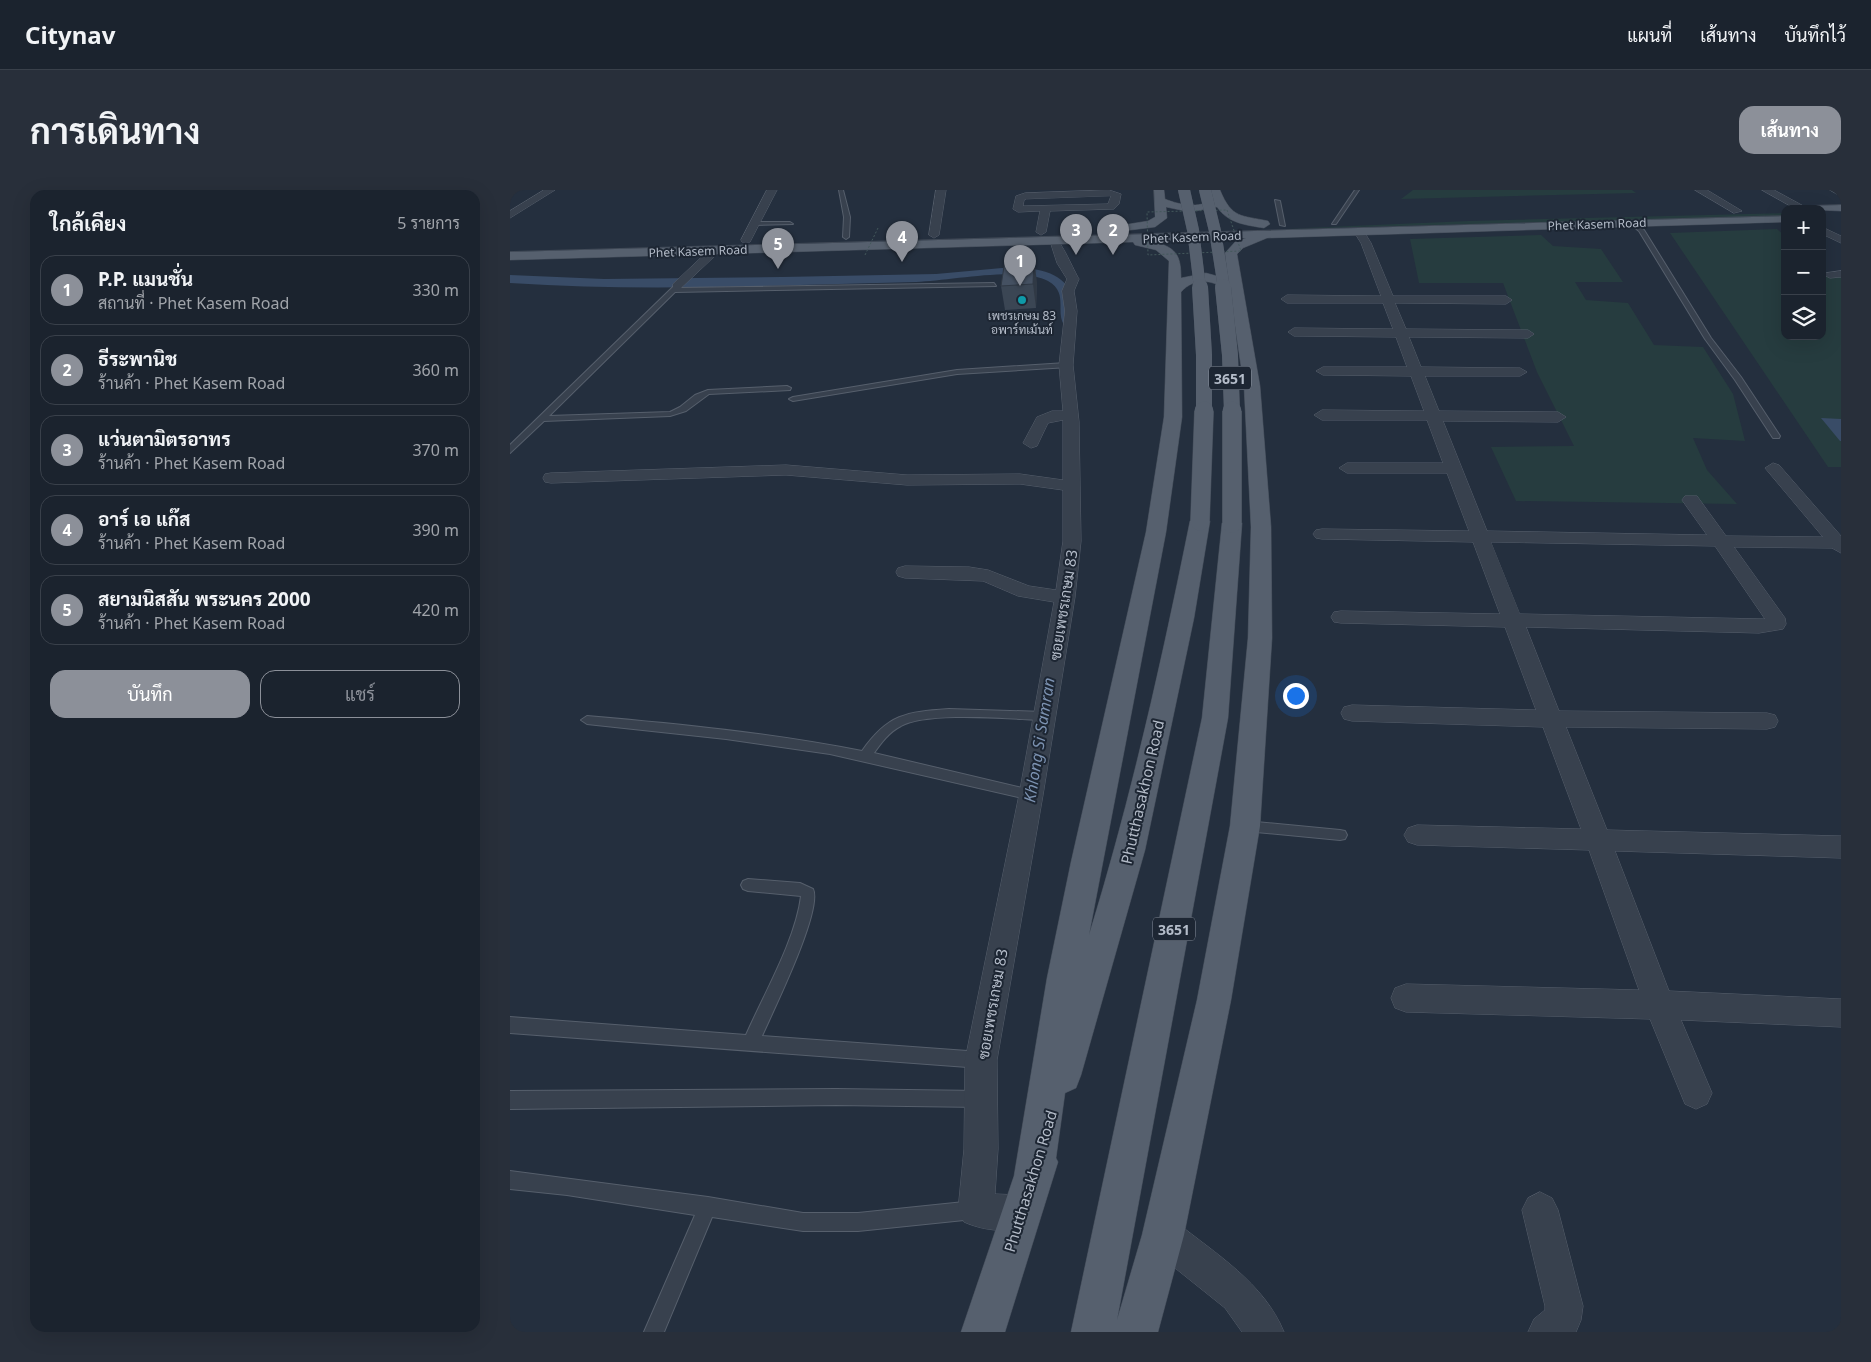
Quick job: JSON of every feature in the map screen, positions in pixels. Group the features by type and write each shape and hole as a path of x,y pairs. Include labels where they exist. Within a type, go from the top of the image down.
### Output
{"main road":[{"name":"Phutthasakhon Road","path":"983,1332 1130,850 1182,618 1200,521 1203,430 1200,281 1194,235 1184,190"},
{"name":"3651","path":"1093,1332 1215,718 1232,523 1233,411 1222,277 1216,234 1205,190"},
{"path":"1159,195 1174,206 1194,208 1210,206 1217,195 1230,217 1240,221 1277,228"},
{"path":"1122,234 1158,221 1162,214 1159,195"},
{"path":"1826,208 1841,208"},
{"name":"Phet Kasem Road","path":"510,256 714,251 1277,228 1334,223 1781,209"},
{"path":"1826,218 1841,217"},
{"name":"Phet Kasem Road","path":"1277,228 1359,232 1781,219"},
{"path":"1136,1332 1163,1235 1214,1000 1244,826 1260,638 1261,527 1252,386 1231,253 1233,249 1277,228"},
{"path":"1026,1196 1077,910 1156,532 1173,417 1175,291 1172,255 1122,234"},
{"name":"Phet Kasem Road","path":"510,246 934,235 1048,236"},
{"path":"1175,291 1179,285 1187,280 1204,278 1224,280 1237,292"}],"street":[{"path":"510,215 550,190"},
{"path":"746,240 772,190"},
{"path":"934,235 941,190"},
{"path":"1700,190 1737,211"},
{"path":"1767,190 1795,205"},
{"path":"1835,190 1841,193"},
{"path":"1115,193 1114,204 1111,207 1020,210 1019,198 1035,195 1128,191"},
{"path":"1045,210 1048,236"},
{"path":"1359,232 1366,243 1598,840 1659,1005 1696,1093"},
{"path":"1826,232 1841,240"},
{"name":"ซอยเพชรเกษม 83","path":"976,1210 981,1148 981,1060 1031,795 1065,597 1072,541 1070,414 1066,365 1072,311 1068,291 1073,279 1048,236"},
{"path":"675,288 714,251"},
{"path":"1287,299 1506,300"},
{"path":"1294,332 1528,334"},
{"path":"1323,371 1520,372"},
{"path":"1031,443 1042,420 1052,416 1070,414"},
{"path":"1322,415 1558,417"},
{"path":"1347,468 1453,468"},
{"path":"1773,468 1840,544"},
{"path":"551,478 786,470 907,480 1006,479 1072,486"},
{"path":"1341,617 1759,626 1776,624 1776,618 1691,500"},
{"path":"1322,534 1840,544"},
{"path":"905,572 969,573 988,576 1025,592 1065,597"},
{"path":"1352,713 1550,719 1767,721"},
{"path":"1417,835 1841,847"},
{"path":"1406,998 1659,1005 1841,1013"},
{"path":"976,1210 1026,1196"},
{"path":"1540,1210 1564,1306 1562,1320 1547,1332"},
{"path":"1163,1235 1238,1295 1264,1332"}],"lane":[{"path":"841,190 847,217 846,237"},
{"path":"1334,223 1357,190"},
{"path":"1276,201 1277,228"},
{"path":"1632,223 1641,230 1708,339 1738,379 1776,436"},
{"path":"754,224 790,224"},
{"path":"510,450 675,288 994,285"},
{"path":"793,399 957,372 1066,365"},
{"path":"540,419 670,414 685,410 697,397 708,392 788,388"},
{"path":"865,756 888,728 898,721 913,717 960,714 1044,716"},
{"path":"587,720 766,740 865,756 1031,795"},
{"path":"1244,826 1340,835"},
{"path":"748,885 800,889 808,893 809,900 802,923 751,1042"},
{"path":"510,1025 981,1060"},
{"path":"510,1100 826,1097 980,1099"},
{"path":"510,1180 708,1206 804,1222 858,1222 976,1210"},
{"path":"654,1332 708,1206"}],"path":[{"path":"865,256 878,228"}],"green space":[{"path":"1413,190 1632,190 1636,193 1401,199"},
{"path":"1781,213 1781,216 1281,229 1469,221"},
{"path":"1777,229 1781,232 1781,340 1826,340 1826,274 1841,273 1841,467 1828,467 1670,233"},
{"path":"1541,235 1553,246 1601,249 1623,282 1575,282 1586,300 1628,303 1654,345 1703,347 1733,394 1745,441 1693,438 1707,470 1737,504 1516,501 1491,447 1574,446 1537,372 1503,283 1419,283 1410,239"}],"water":[{"path":"1821,418 1841,419 1841,441 1840,441"}],"building":[{"path":"1034,259 1033,284 1001,286 1005,260"}],"waterway":[{"path":"510,279 604,283 782,281 922,278 1018,271 1046,276 1059,283 1068,301 1069,322"}],"place":[{"name":"แว่นตามิตรอาทร","path":"1076,255"},
{"name":"ธีระพานิช","path":"1113,255"},
{"name":"อาร์ เอ แก๊ส","path":"902,262"},
{"name":"สยามนิสสัน พระนคร 2000","path":"778,269"},
{"name":"P.P. แมนชั่น","path":"1020,286"},
{"name":"เพชรเกษม 83 อพาร์ทเม้นท์","path":"1022,300"}],"water label":[{"name":"Khlong Si Samran","path":"1039,740"}]}
